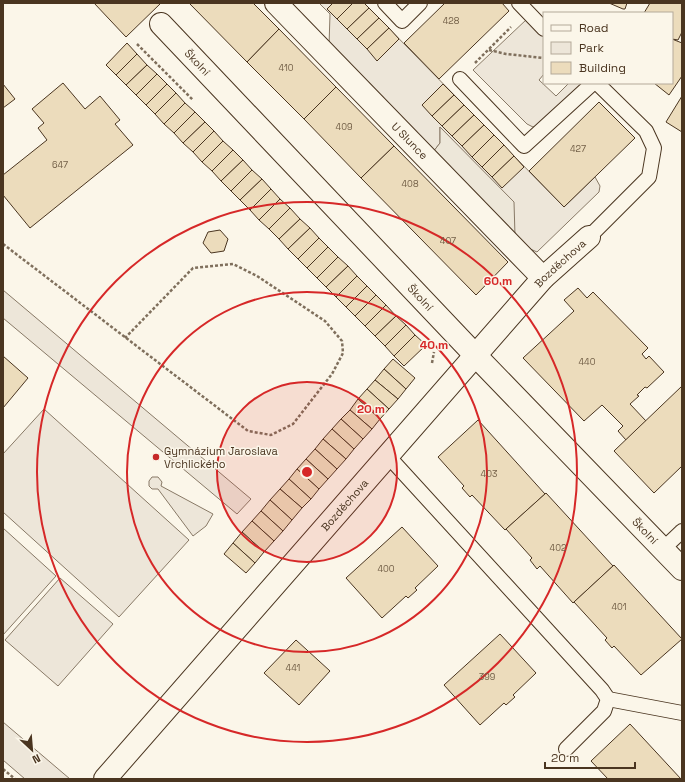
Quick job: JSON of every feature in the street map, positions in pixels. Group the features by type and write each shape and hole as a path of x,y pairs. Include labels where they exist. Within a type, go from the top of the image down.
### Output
{"street":[{"name":"U Slunce","path":"276,3 543,278"},
{"name":"Školní","path":"160,24 476,356 682,568"},
{"name":"Bozděchova","path":"106,779 543,278 589,237"}],"lane":[{"path":"385,3 402,21 420,3"},
{"path":"523,7 543,28"},
{"path":"460,79 524,146 592,84"},
{"path":"589,237 649,178 654,148 646,132 597,84"},
{"path":"388,456 602,690 608,699 682,713"},
{"path":"663,549 682,531"},
{"path":"566,749 604,711 608,699"}],"path":[{"path":"460,79 489,50 523,7"},
{"path":"137,44 193,100"},
{"path":"489,50 506,54 543,58"},
{"path":"3,244 125,338 248,431 271,435 292,424 332,374 343,353 342,341 325,321 257,276 233,264 193,268 125,338"},
{"path":"432,365 434,352 433,347"},
{"path":"3,769 15,779"}],"green space":[{"path":"319,3 364,3 564,207 595,177 600,186 599,192 537,252 526,247 515,236 440,127 440,143 433,152 329,46 330,14"},
{"path":"527,19 543,35 543,75 539,80 556,96 568,84 581,84 540,125 533,127 527,124 473,70"},
{"path":"3,290 251,499 237,514 3,318"},
{"path":"44,409 189,540 119,617 3,512 3,454"},
{"path":"152,477 158,477 162,482 161,486 213,514 206,526 193,536 158,489 152,489 149,486 149,481"},
{"path":"3,528 56,576 3,635"},
{"path":"60,578 113,624 58,686 5,640"},
{"path":"3,722 70,779 25,779 3,760"}],"shaded area":[{"path":"440,127 514,202 515,236 433,152 440,143"}],"building":[{"path":"94,3 161,3 126,37"},
{"path":"189,3 253,3 279,29 247,62"},
{"path":"333,3 353,3 337,19 327,9"},
{"path":"353,3 364,3 369,8 347,29 337,19"},
{"path":"445,3 502,3 509,11 439,79 404,43"},
{"path":"609,3 627,3 625,9 623,9"},
{"path":"650,3 682,3 682,32 678,40 673,39 673,12 645,12"},
{"path":"369,8 379,18 357,39 347,29"},
{"path":"379,18 389,28 367,49 357,39"},
{"path":"389,28 399,39 377,61 367,49"},
{"path":"279,29 336,87 304,119 247,62"},
{"path":"673,39 682,43 682,76 669,95 655,84 673,84"},
{"path":"127,43 137,54 116,75 106,65"},
{"path":"137,54 147,65 126,85 116,75"},
{"path":"147,65 157,74 136,95 126,85"},
{"path":"157,74 167,84 146,105 136,95"},
{"path":"63,83 85,109 100,96 120,120 115,124 133,145 30,228 3,195 3,175 47,140 38,128 44,123 32,109"},
{"path":"3,84 15,99 3,108"},
{"path":"167,84 176,93 155,114 146,105"},
{"path":"443,84 454,95 432,116 422,105"},
{"path":"336,87 394,146 361,178 304,119"},
{"path":"176,93 185,103 164,124 155,114"},
{"path":"454,95 464,105 442,126 432,116"},
{"path":"682,96 682,132 666,122"},
{"path":"599,102 635,138 564,207 529,171"},
{"path":"185,103 195,112 174,133 164,124"},
{"path":"464,105 474,115 452,136 442,126"},
{"path":"195,112 205,122 183,143 174,133"},
{"path":"474,115 484,125 462,146 452,136"},
{"path":"205,122 214,131 193,152 183,143"},
{"path":"484,125 494,135 472,157 462,146"},
{"path":"214,131 223,141 202,162 193,152"},
{"path":"494,135 504,145 482,167 472,157"},
{"path":"223,141 233,150 212,171 202,162"},
{"path":"504,145 514,156 492,177 482,167"},
{"path":"394,146 508,262 476,295 361,178"},
{"path":"233,150 243,160 221,181 212,171"},
{"path":"514,156 524,167 502,188 492,177"},
{"path":"243,160 252,170 231,191 221,181"},
{"path":"252,170 262,179 240,200 231,191"},
{"path":"262,179 271,189 250,210 240,200"},
{"path":"271,189 280,199 259,220 250,210"},
{"path":"280,199 290,208 269,229 259,220"},
{"path":"290,208 300,219 279,239 269,229"},
{"path":"300,219 310,228 288,249 279,239"},
{"path":"310,228 319,238 298,259 288,249"},
{"path":"220,230 228,239 224,251 211,253 203,243 208,232"},
{"path":"319,238 328,247 307,268 298,259"},
{"path":"328,247 338,257 317,278 307,268"},
{"path":"338,257 348,266 326,287 317,278"},
{"path":"348,266 357,276 336,297 326,287"},
{"path":"357,276 367,286 346,307 336,297"},
{"path":"367,286 376,295 355,316 346,307"},
{"path":"578,288 587,298 593,292 648,348 642,354 646,359 649,356 664,372 647,388 645,387 637,395 639,396 630,404 646,421 626,440 618,431 623,426 602,405 584,421 523,358 574,311 564,300"},
{"path":"376,295 386,305 365,326 355,316"},
{"path":"386,305 396,316 375,336 365,326"},
{"path":"396,316 406,325 385,346 375,336"},
{"path":"406,325 415,335 394,356 385,346"},
{"path":"415,335 426,345 404,366 394,356"},
{"path":"3,356 28,378 3,408"},
{"path":"393,359 415,378 406,389 384,369"},
{"path":"384,369 406,389 398,399 375,380"},
{"path":"375,380 398,399 389,409 367,389"},
{"path":"682,386 682,466 654,493 614,451"},
{"path":"367,389 389,409 380,419 358,399"},
{"path":"358,399 380,419 372,429 350,410"},
{"path":"350,410 372,429 363,439 341,419"},
{"path":"341,419 363,439 354,449 332,429"},
{"path":"478,420 545,494 505,530 472,495 470,497 462,488 464,486 438,457"},
{"path":"332,429 354,449 346,459 323,439"},
{"path":"323,439 346,459 337,469 315,449"},
{"path":"315,449 337,469 328,479 306,459"},
{"path":"306,459 328,479 319,489 297,469"},
{"path":"297,469 319,489 311,499 289,479"},
{"path":"289,479 311,499 302,508 280,489"},
{"path":"280,489 302,508 292,520 270,500"},
{"path":"546,493 613,566 573,603 540,566 537,569 530,560 532,558 506,529"},
{"path":"270,500 292,520 283,531 261,511"},
{"path":"261,511 283,531 274,541 252,521"},
{"path":"252,521 274,541 264,552 242,532"},
{"path":"402,527 438,566 415,588 417,590 408,598 406,596 382,618 346,578"},
{"path":"242,532 264,552 255,563 233,543"},
{"path":"233,543 255,563 246,573 224,554"},
{"path":"614,565 682,639 641,675 614,646 612,648 605,640 607,638 574,602"},
{"path":"500,634 536,673 513,695 515,697 506,705 504,703 480,725 444,685"},
{"path":"296,640 330,671 299,705 264,673"},
{"path":"630,724 681,779 608,779 591,761"}],"place":[{"name":"Gymnázium Jaroslava Vrchlického","path":"156,457"}]}
